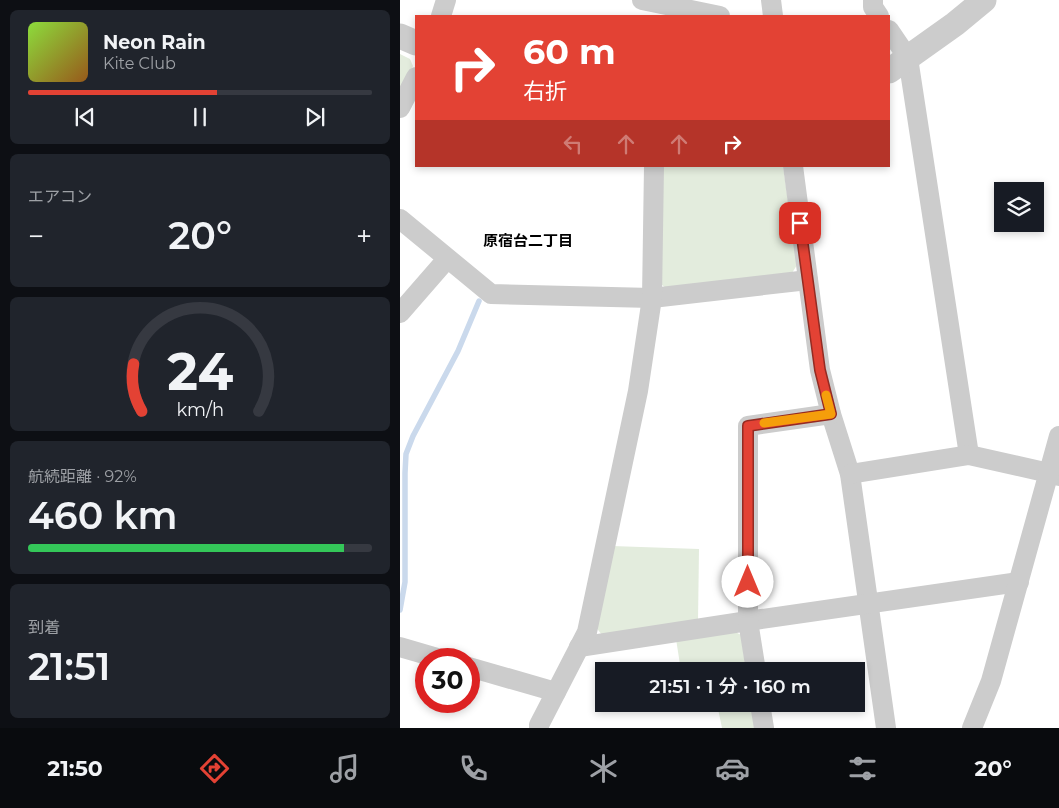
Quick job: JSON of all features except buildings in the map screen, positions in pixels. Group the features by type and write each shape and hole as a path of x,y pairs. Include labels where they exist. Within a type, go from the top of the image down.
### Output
{"street":[{"path":"441,15 446,0"},
{"path":"645,0 715,15"},
{"path":"771,0 773,15"},
{"path":"873,0 873,7 878,15"},
{"path":"898,64 955,24 984,0"},
{"path":"890,34 898,64 969,455"},
{"path":"400,36 415,43"},
{"path":"400,108 415,78"},
{"path":"539,728 587,632 638,391 652,298 654,167"},
{"path":"793,167 820,370 831,414 850,474 886,728"},
{"path":"400,219 490,294 652,298 808,280"},
{"path":"400,313 447,259"},
{"path":"755,662 748,621 748,426 831,414"},
{"path":"972,728 991,681 1018,582 1054,475 1059,436"},
{"path":"850,474 969,455 1054,475"},
{"path":"579,646 1018,582"},
{"path":"400,647 415,651"},
{"path":"480,670 556,692"},
{"path":"761,712 764,728"}],"green space":[{"path":"400,54 410,59 413,66 400,92"},
{"path":"662,167 783,167 797,265 792,273 668,290 661,284"},
{"path":"612,546 699,549 698,621 602,635 595,626"},
{"path":"732,630 741,635 745,662 680,662 676,639"},
{"path":"719,712 752,712 755,728 722,728"}],"waterway":[{"path":"400,610 405,582 406,454 413,436 458,351 479,301"}],"slow traffic":[{"path":"764,423 831,414 826,395"}],"district":[{"name":"原宿台二丁目","path":"528,240"}],"route":[{"path":"748,582 748,426 831,414 820,370 800,223"}]}
